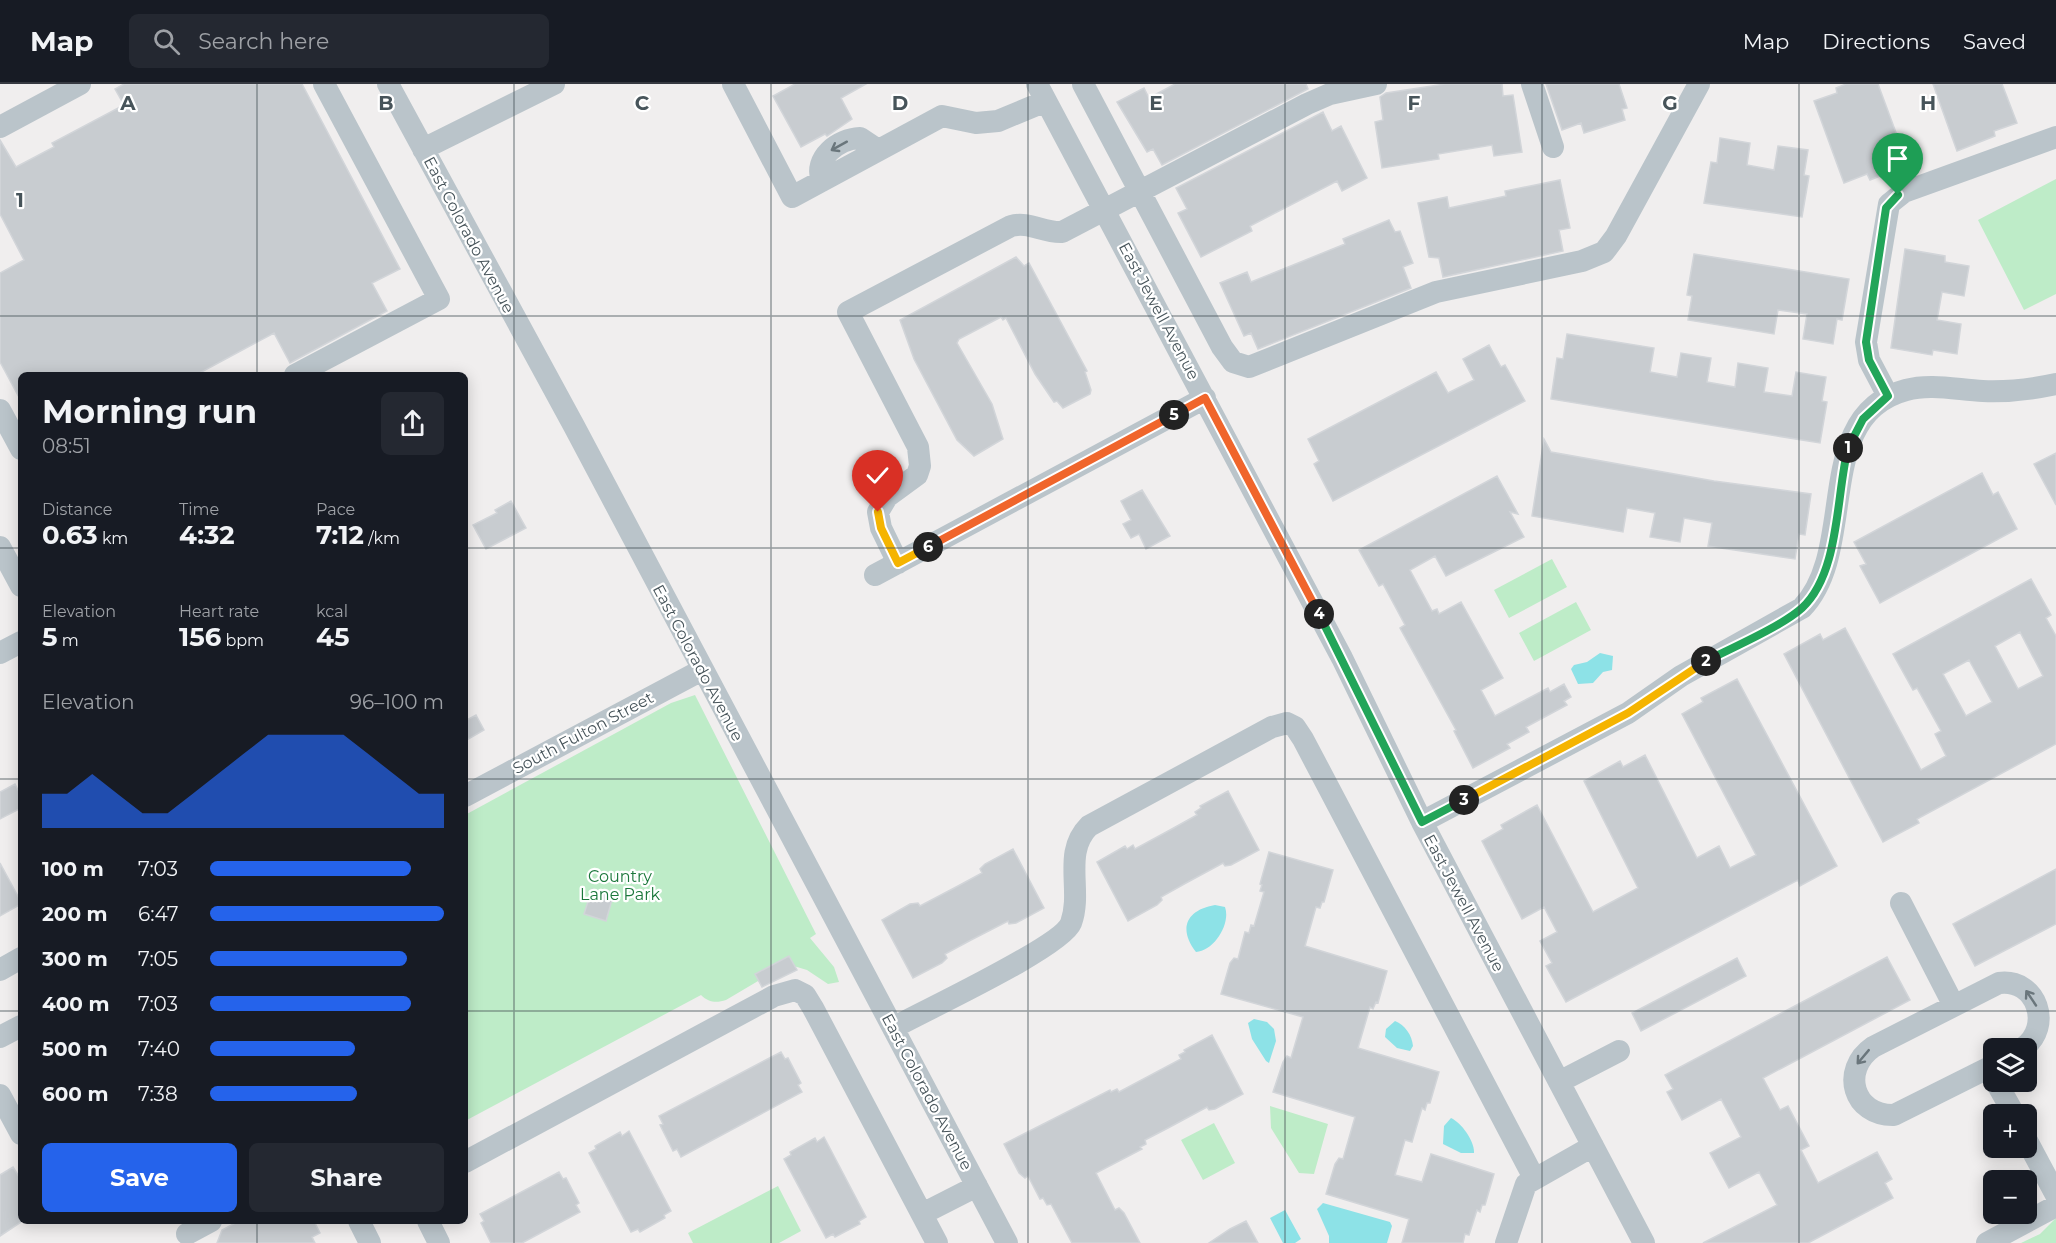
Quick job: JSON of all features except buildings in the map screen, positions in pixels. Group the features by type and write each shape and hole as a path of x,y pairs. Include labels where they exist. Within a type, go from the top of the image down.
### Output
{"street":[{"path":"0,127 80,84"},
{"path":"301,372 439,299 324,84"},
{"name":"East Colorado Avenue","path":"388,84 582,441 1007,1243"},
{"path":"423,149 554,84"},
{"path":"734,84 792,197 822,181 818,168 822,158 848,141 860,138 878,150 942,116 976,123 998,122 1041,92"},
{"path":"1083,84 1222,347 1237,365 1249,367 1434,293 1582,261 1604,252 1616,236 1697,87"},
{"path":"898,563 881,528 878,512 887,497 917,475 920,457 918,447 848,312 1011,226 1028,224 1053,232 1062,231 1323,96 1376,84"},
{"path":"1532,84 1553,147"},
{"name":"East Jewell Avenue","path":"1041,92 1342,658 1422,822 1644,1243"},
{"path":"1888,396 1869,360 1866,342 1889,204 1904,192 2056,137"},
{"path":"1422,822 1628,713 1681,676 1802,608 1816,592 1826,568 1851,438 1868,413 1888,396 1920,387 1998,391 2056,384"},
{"path":"876,575 1205,398"},
{"path":"0,410 18,443"},
{"path":"2,557 18,581"},
{"path":"0,653 18,644"},
{"name":"South Fulton Street","path":"468,794 702,670"},
{"path":"893,1028 1036,952 1063,934 1072,917 1076,847 1089,826 1272,727 1287,723 1295,727 1303,739 1534,1178"},
{"path":"1901,903 1953,1004"},
{"path":"0,970 18,960"},
{"path":"1983,1077 1894,1115 1878,1113 1860,1100 1854,1077 1856,1065 1864,1054 1953,1004 1998,983 2012,983 2025,989 2035,1000 2039,1022 2034,1038"},
{"path":"468,1160 774,996 792,990 805,995 813,1008 937,1243"},
{"path":"1559,1082 1620,1051"},
{"path":"0,1095 18,1128"},
{"path":"1506,1243 1522,1191 1534,1178 1593,1146"},
{"path":"2036,1158 2056,1195"},
{"path":"922,1214 977,1186"},
{"path":"1988,1243 2056,1206"},
{"path":"186,1233 205,1224"},
{"path":"360,1224 370,1243"},
{"path":"430,1224 439,1243"}],"green space":[{"path":"2056,179 2056,294 2024,310 1978,220"},
{"path":"1552,559 1567,587 1509,618 1494,590"},
{"path":"1576,602 1591,630 1534,661 1519,633"},
{"name":"Country Lane Park","path":"695,695 816,934 810,938 834,967 839,982 828,984 807,970 787,964 726,1000 713,1002 701,995 468,1119 468,813 671,703"},
{"path":"1270,1106 1328,1124 1314,1174 1299,1173 1271,1128"},
{"path":"1214,1123 1235,1163 1203,1180 1181,1140"},
{"path":"778,1186 801,1231 779,1243 693,1243 688,1233"},
{"path":"2056,1218 2056,1243 2021,1243 2040,1234"}],"water":[{"path":"1600,653 1613,656 1612,670 1603,672 1593,683 1578,684 1571,669 1574,665 1587,662"},
{"path":"1215,905 1225,907 1226,921 1215,942 1196,952 1187,936 1188,922 1197,911"},
{"path":"1254,1019 1267,1022 1274,1029 1276,1041 1269,1063 1252,1039 1248,1023"},
{"path":"1395,1021 1410,1034 1413,1046 1410,1051 1397,1048 1385,1037 1386,1029"},
{"path":"1451,1118 1467,1133 1474,1153 1461,1153 1443,1144 1444,1126"},
{"path":"1323,1203 1390,1222 1392,1226 1387,1243 1329,1243 1329,1236 1317,1209"},
{"path":"1285,1210 1301,1239 1295,1243 1283,1243 1270,1218"}],"route":[{"path":"878,512 881,528 898,563 1205,398 1359,691 1422,822 1628,713 1697,666 1794,614 1814,595 1828,560 1843,469 1851,438 1868,413 1888,396 1869,360 1866,342 1886,208 1898,195"}]}
